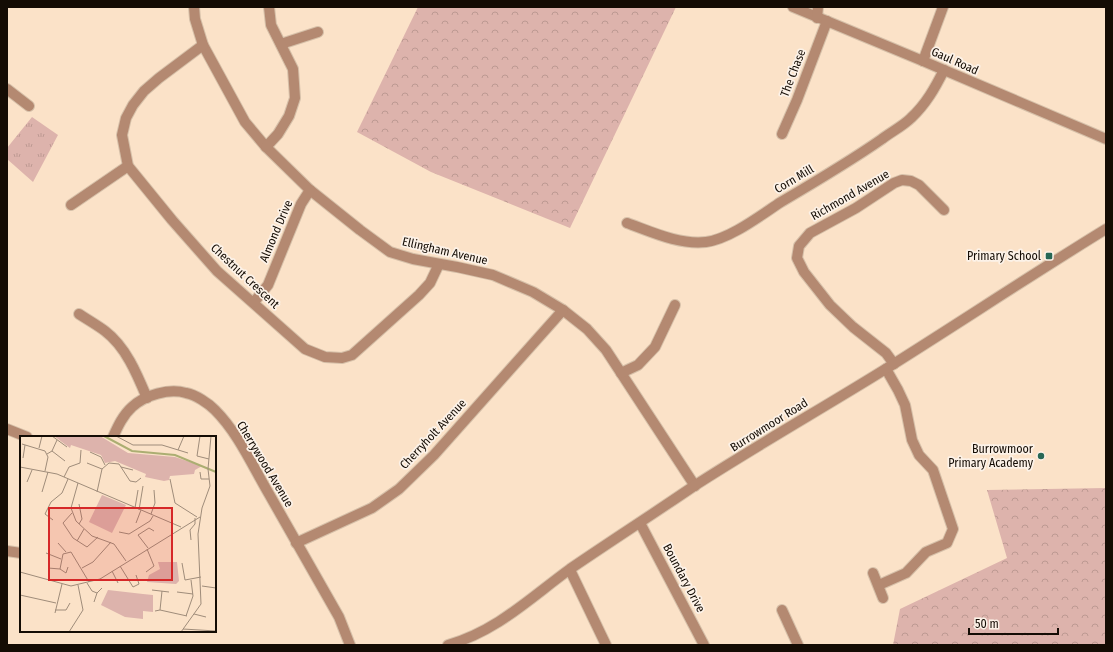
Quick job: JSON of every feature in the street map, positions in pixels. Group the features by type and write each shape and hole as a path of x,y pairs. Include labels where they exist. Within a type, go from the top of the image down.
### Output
{"street":[{"name":"Ellingham Avenue","path":"194,7 195,20 202,45 245,122 266,147 310,190 390,252 413,260 457,267 493,275 533,292 563,310 587,329 606,350 695,486"},
{"path":"266,147 278,134 289,116 295,98 293,69 271,25 269,7"},
{"name":"Gaul Road","path":"793,7 1106,139"},
{"path":"817,18 818,7"},
{"path":"924,61 943,7"},
{"name":"The Chase","path":"782,134 797,100 827,21"},
{"path":"281,44 318,32"},
{"name":"Chestnut Crescent","path":"202,45 144,91 133,105 126,118 122,135 128,166 172,220 217,271 254,302 305,349 325,357 342,358 352,355 419,295 430,283 439,264"},
{"name":"Corn Mill","path":"627,223 665,237 695,242 708,242 744,226 861,154 911,119 925,103 944,70"},
{"path":"7,90 29,106"},
{"path":"71,205 128,166"},
{"name":"Richmond Avenue","path":"878,585 906,574 926,552 947,543 953,529 932,470 919,455 912,440 905,405 898,390 886,353 853,327 830,305 804,272 797,258 799,246 810,233 856,208 894,183 902,180 911,181 919,185 944,210"},
{"name":"Almond Drive","path":"254,302 268,285 301,204 310,190"},
{"name":"Burrowmoor Road","path":"448,645 460,642 491,627 520,608 570,570 695,486 890,366 1029,276 1106,229"},
{"path":"621,373 638,365 655,347 675,305"},
{"name":"Cherryholt Avenue","path":"296,543 338,525 372,508 399,489 434,455 563,310"},
{"path":"79,314 106,332 124,352 138,376 147,398"},
{"name":"Cherrywood Avenue","path":"114,436 126,414 133,406 147,398 161,393 186,393 200,398 214,409 238,440 339,617 350,645"},
{"path":"7,429 24,436"},
{"name":"Boundary Drive","path":"640,523 704,645"},
{"path":"7,551 20,553"},
{"path":"570,570 606,645"},
{"path":"873,574 883,598"},
{"path":"782,610 798,645"}],"green space":[{"path":"418,7 676,7 570,228 431,172 357,132"},
{"path":"32,117 58,135 33,182 7,159 7,148"},
{"path":"1106,488 1106,645 893,645 900,609 1007,558 987,490"}],"place":[{"name":"Primary School","path":"1049,256"},
{"name":"Burrowmoor Primary Academy","path":"1041,456"}]}
